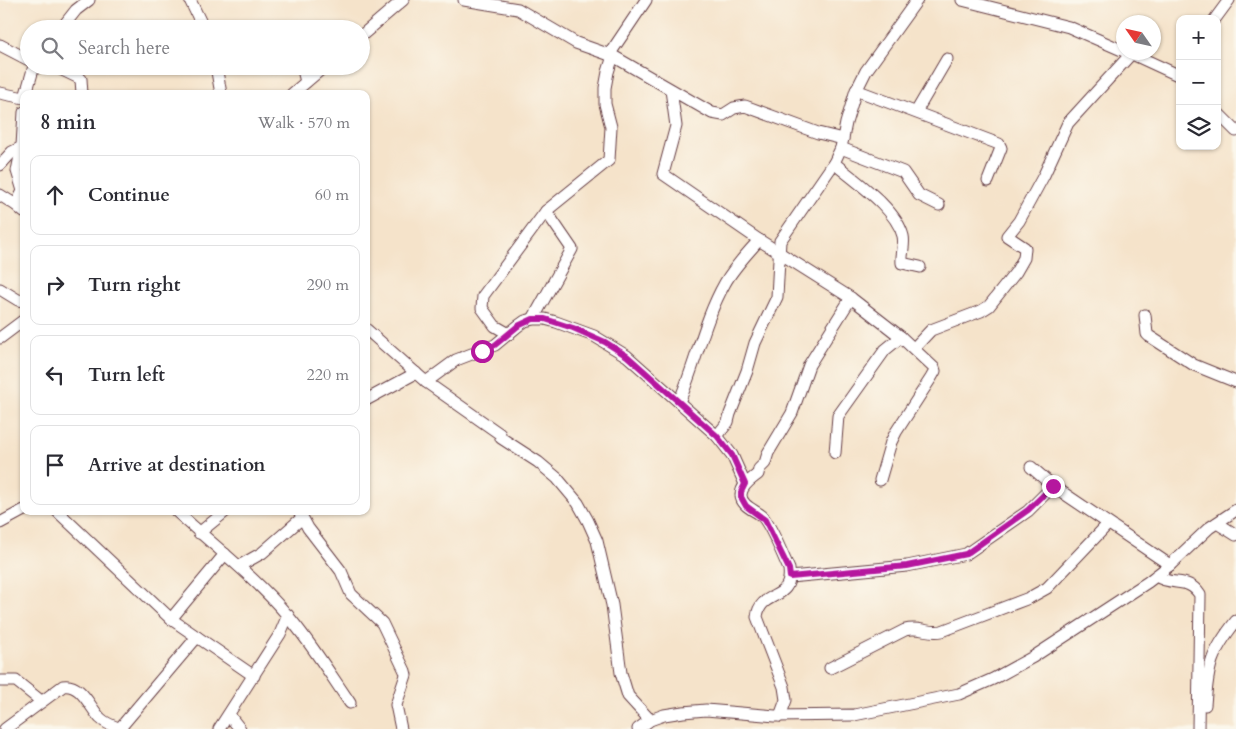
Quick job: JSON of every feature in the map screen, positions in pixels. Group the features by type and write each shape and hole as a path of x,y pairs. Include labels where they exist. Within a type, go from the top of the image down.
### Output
{"street":[{"path":"68,20 76,10 89,0"},
{"path":"190,0 200,20"},
{"path":"370,28 402,0"},
{"path":"464,0 518,9 576,43 611,56 717,115 723,115 734,108 745,106 818,133 903,172 919,194 939,206"},
{"path":"509,334 495,326 482,308 484,296 546,211 609,160 611,127 605,104 605,88 611,56 646,0"},
{"path":"717,436 728,422 752,355 754,343 778,298 779,245 783,236 834,163 842,144 849,110 856,90 866,71 917,0"},
{"path":"962,0 982,3 1069,27 1116,47"},
{"path":"1218,15 1229,0"},
{"path":"0,45 20,55"},
{"path":"916,112 947,60"},
{"path":"914,348 931,330 984,309 1006,285 1021,264 1025,252 1025,248 1007,236 1019,220 1044,175 1068,123 1121,60"},
{"path":"1145,60 1176,74"},
{"path":"27,90 31,75"},
{"path":"73,75 81,79 82,90"},
{"path":"218,75 220,90"},
{"path":"304,75 306,82"},
{"path":"297,90 314,75"},
{"path":"671,90 676,126 663,174 759,240 851,298 901,337 932,365 935,371 896,432 880,480"},
{"path":"856,90 993,141 1001,146 988,182"},
{"path":"0,93 20,97"},
{"path":"1221,116 1236,132"},
{"path":"0,165 12,152 20,148"},
{"path":"20,160 17,175 20,183"},
{"path":"834,163 883,205 895,219 903,235 902,263 920,267"},
{"path":"0,195 20,208"},
{"path":"533,319 572,248 546,211"},
{"path":"679,402 716,302 726,282 741,260 759,240"},
{"path":"0,289 20,300"},
{"path":"780,716 786,700 784,687 757,616 763,602 784,591 790,577 789,569 765,520 746,506 741,497 741,492 745,484 758,474 759,469 765,464 768,453 792,413 809,366 851,298"},
{"path":"1145,315 1147,334 1149,336 1194,365 1236,382"},
{"path":"426,382 456,360 495,345 518,326 533,319 545,319 556,322 605,342 627,356 717,436 732,455 745,484"},
{"path":"0,338 20,323"},
{"path":"370,332 426,382 500,434 501,438 552,472 578,503 597,541 612,605 621,673 628,696 650,720"},
{"path":"835,454 838,416 880,355 901,337"},
{"path":"370,398 416,373"},
{"path":"1031,467 1053,486 1170,565"},
{"path":"790,577 907,566 966,554 1028,510 1053,486"},
{"path":"638,729 650,720 683,712 706,710 780,716 854,715 959,694 992,679 1032,657 1156,576 1209,528 1236,510"},
{"path":"0,523 20,512"},
{"path":"61,515 171,619 254,676"},
{"path":"180,515 240,566 288,615 350,703"},
{"path":"199,533 221,515"},
{"path":"240,566 262,553 300,515 341,570 351,594 382,623 405,671 406,675 396,705 401,729"},
{"path":"1217,522 1236,534"},
{"path":"830,668 905,630 914,628 933,633 942,631 1029,598 1046,588 1108,524"},
{"path":"171,619 225,554"},
{"path":"1156,576 1170,582 1192,585 1200,595 1198,729"},
{"path":"219,729 280,634 288,615"},
{"path":"1203,729 1208,670 1211,660 1225,635 1236,621"},
{"path":"5,729 63,686 70,685 74,686 106,723 120,729 197,637"},
{"path":"0,682 16,681 41,701"},
{"path":"229,715 240,729"}],"route":[{"path":"482,351 495,345 525,321 545,319 594,336 627,356 728,448 745,484 741,497 746,506 765,520 789,569 790,577 907,566 966,554 1031,508 1053,486"}]}
